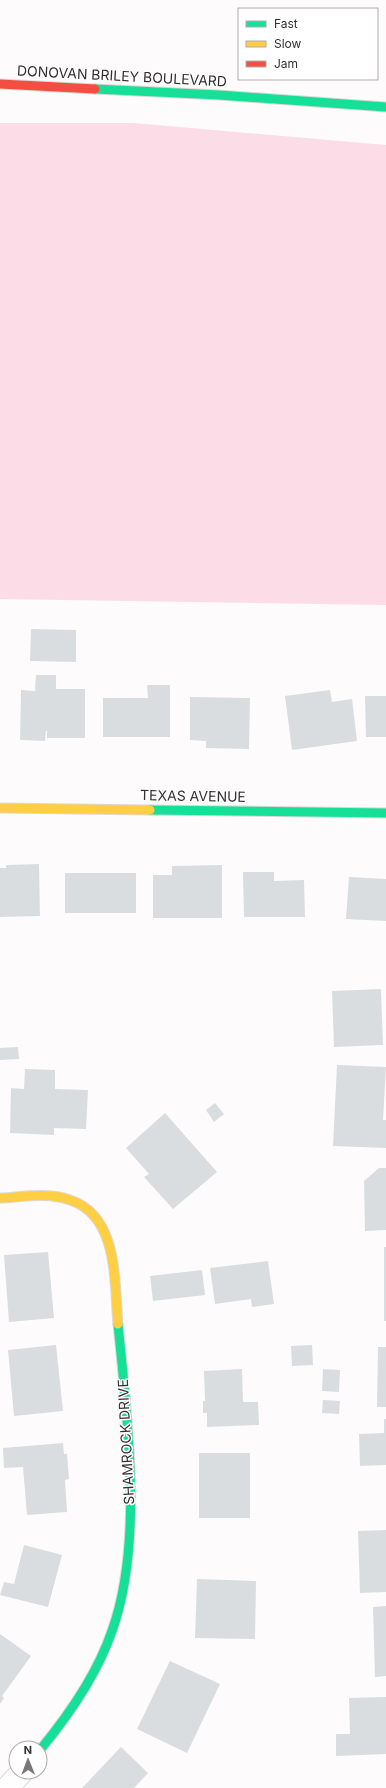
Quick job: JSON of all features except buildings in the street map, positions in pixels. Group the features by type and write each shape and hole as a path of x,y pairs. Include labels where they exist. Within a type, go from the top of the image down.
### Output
{"street":[{"name":"DONOVAN BRILEY BOULEVARD","path":"0,84 219,95 386,107"},
{"name":"TEXAS AVENUE","path":"0,808 386,813"},
{"name":"SHAMROCK DRIVE","path":"0,1198 45,1196 64,1197 81,1204 90,1211 103,1228 108,1237 111,1250 126,1417 131,1499 130,1546 124,1589 113,1630 89,1683 62,1725 48,1741"},
{"path":"7,1788 14,1780"}],"shaded area":[{"path":"0,123 134,123 386,145 386,605 0,599"}],"traffic: fast":[{"path":"95,89 219,95 386,107"},
{"path":"150,810 386,813"},
{"path":"48,1740 72,1709 90,1679 106,1647 122,1596 128,1559 130,1479 125,1398 118,1324"}],"traffic: slow":[{"path":"0,808 150,810"},
{"path":"0,1198 35,1196 53,1196 62,1198 70,1200 86,1208 98,1220 106,1235 111,1252 116,1289 118,1324"}],"traffic: jam":[{"path":"0,84 95,89"}]}
